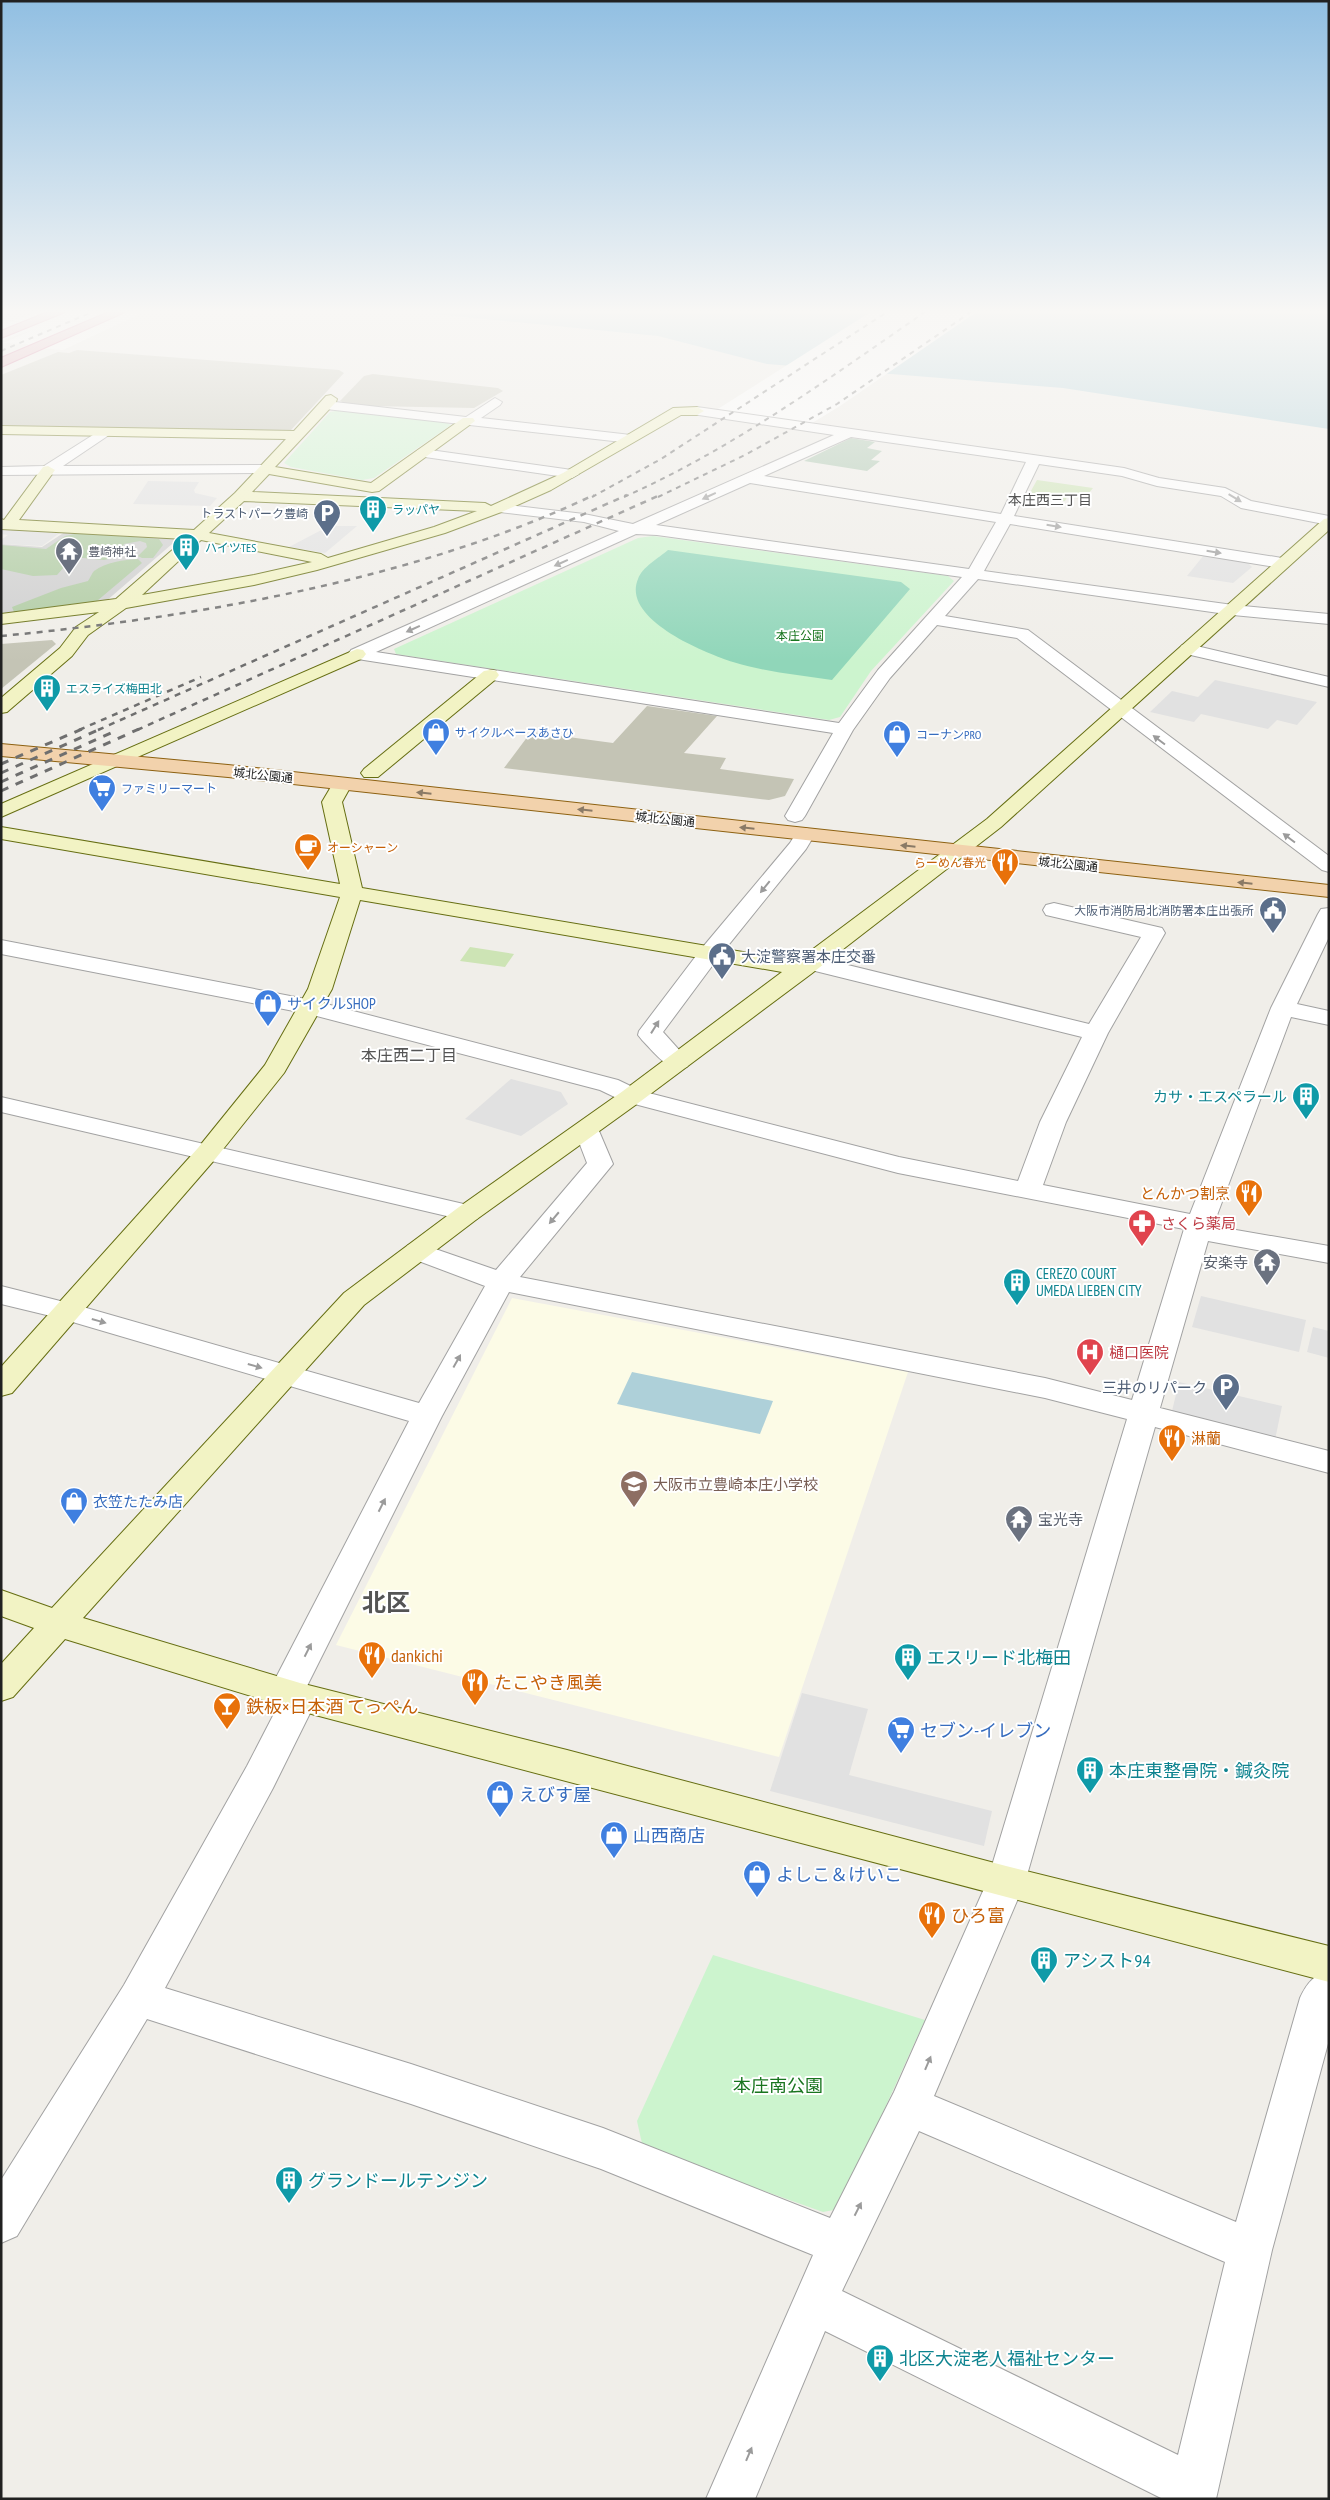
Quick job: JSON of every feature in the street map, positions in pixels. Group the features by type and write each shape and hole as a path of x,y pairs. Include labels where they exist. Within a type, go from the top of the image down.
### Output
{"main road":[{"name":"城北公園通","path":"1,740 141,750 371,773 800,825 957,851 1329,891"},
{"name":"城北公園通","path":"1,750 342,784 800,825 975,836 1329,874"}],"street":[{"path":"1,708 66,652 82,631 120,605 198,535 240,496 303,429"},
{"path":"374,488 457,429"},
{"path":"534,429 631,440"},
{"path":"1,619 120,605 211,588 332,561 423,535 499,508 572,474 649,429"},
{"path":"825,429 1034,460 1116,470 1157,482 1225,492 1246,504 1329,522"},
{"path":"1,430 297,435"},
{"path":"5,524 48,470 104,432"},
{"path":"1,811 637,530 849,432"},
{"path":"423,453 572,474"},
{"path":"678,1062 650,1035 651,1031 710,953 799,845 800,825 844,729 884,674 974,574 1006,518 1034,460"},
{"path":"1,471 265,469 499,508 584,518 637,530 657,530 1233,610 1329,619"},
{"path":"747,478 1282,563"},
{"path":"240,496 499,508"},
{"path":"1,1687 354,1299 468,1213 678,1062 994,823 1329,522"},
{"path":"5,524 198,535 332,561"},
{"path":"933,619 1022,634 1329,866"},
{"path":"1188,649 1329,682"},
{"path":"357,654 844,729"},
{"path":"371,773 490,675"},
{"path":"1,1386 207,1152 276,1068 311,1007 320,989 352,892 332,802 342,784"},
{"path":"1,834 710,953 807,966 1096,1033"},
{"path":"1028,1190 1053,1122 1096,1033 1154,934 1054,910"},
{"path":"730,2499 840,2244 909,2106 1006,1882 1199,1227 1283,1008 1329,914"},
{"path":"1,946 311,1007 609,1085 632,1096 898,1165 1028,1190 1329,1255"},
{"path":"1283,1008 1329,1018"},
{"path":"1,1104 468,1213"},
{"path":"1,2221 138,1998 260,1777 293,1695 427,1416 501,1282 600,1164 587,1129"},
{"path":"418,1251 501,1282 1045,1388 1329,1462"},
{"path":"1,1295 66,1311 427,1416"},
{"path":"1,1603 60,1624 293,1695 567,1765 1006,1882 1329,1964"},
{"path":"815,2302 1193,2493 1250,2250 1320,1998 1329,1988"},
{"path":"138,1998 382,2074 603,2148 840,2244"},
{"path":"909,2106 1250,2250"}],"shaded area":[{"path":"126,429 292,429 283,432"},
{"path":"851,438 875,442 867,448 882,451 871,460 880,461 867,471 804,461"},
{"path":"148,481 199,482 194,490 195,493 217,498 210,506 133,504"},
{"name":"トラストパーク豊崎","path":"329,526 357,526 325,553 289,547"},
{"path":"1,529 61,532 42,546 1,544 1,540 8,535 1,534"},
{"name":"豊崎神社","path":"65,532 179,538 105,602 1,616 1,544 42,547"},
{"path":"1204,555 1247,562 1252,567 1233,583 1187,576"},
{"path":"52,640 56,644 1,689 1,644"},
{"path":"1215,680 1317,702 1297,725 1277,720 1268,729 1201,714 1194,722 1150,712 1172,691 1198,697"},
{"path":"647,706 717,716 684,753 726,758 720,769 794,779 785,796 769,800 504,768 531,732 613,743"},
{"path":"511,1079 561,1092 568,1104 521,1136 465,1119"},
{"path":"1201,1296 1306,1320 1299,1352 1192,1327"},
{"name":"大阪市立豊崎本庄小学校","path":"512,1298 908,1372 779,1757 336,1645"},
{"path":"1313,1327 1329,1331 1329,1358 1307,1352"},
{"name":"三井のリパーク","path":"1179,1382 1282,1406 1275,1440 1171,1415"},
{"path":"802,1693 868,1709 849,1775 992,1811 984,1846 770,1791"}],"green space":[{"path":"315,429 446,429 374,478 362,480 291,467 284,463"},
{"path":"1037,480 1093,488 1084,499 1067,497 1065,501 1027,498"},
{"path":"79,533 159,539 163,545 153,558 138,556 147,547 146,543 140,541 124,544 113,558 104,560 73,557 57,575 33,576 1,569 1,545 46,549 65,536"},
{"name":"本庄公園","path":"653,536 948,576 954,581 871,671 840,717 829,720 396,654 394,649 638,538"},
{"path":"668,550 901,582 910,589 832,680 782,673 733,662 704,651 669,632 653,620 642,608 636,594 638,579 647,567"},
{"path":"138,559 142,563 97,601 38,611 14,612 12,607 61,588 88,581 94,571 104,565"},
{"path":"470,947 514,954 505,967 460,961"},
{"name":"本庄南公園","path":"713,1955 925,2020 839,2209 823,2212 643,2148 637,2121"}],"water":[{"path":"632,1372 773,1401 760,1434 617,1404"}],"railway":[{"path":"592,497 661,459 708,429"},
{"path":"624,497 664,478 751,429"},
{"path":"658,497 745,455 793,429"},
{"path":"1,636 151,618 304,590 379,572 453,550 525,525 594,495"},
{"path":"98,730 627,495"},
{"path":"137,730 660,495"},
{"path":"79,730 201,677"},
{"path":"1,764 82,729"},
{"path":"1,773 100,729"},
{"path":"1,791 139,729"},
{"path":"1,782 111,733"}],"place":[{"name":"ラッパヤ","path":"373,533"},
{"name":"トラストパーク豊崎","path":"327,537"},
{"name":"ハイツTES","path":"186,571"},
{"name":"豊崎神社","path":"69,575"},
{"name":"エスライズ梅田北","path":"47,712"},
{"name":"サイクルベースあさひ","path":"436,756"},
{"name":"コーナンPRO","path":"897,758"},
{"name":"ファミリーマート","path":"102,812"},
{"name":"オーシャーン","path":"308,871"},
{"name":"らーめん春光","path":"1005,886"},
{"name":"大阪市消防局北消防署本庄出張所","path":"1273,934"},
{"name":"大淀警察署本庄交番","path":"722,980"},
{"name":"サイクルSHOP","path":"268,1027"},
{"name":"カサ・エスペラール","path":"1306,1120"},
{"name":"とんかつ割烹","path":"1249,1217"},
{"name":"さくら薬局","path":"1142,1247"},
{"name":"安楽寺","path":"1267,1286"},
{"name":"CEREZO COURT UMEDA LIEBEN CITY","path":"1017,1306"},
{"name":"樋口医院","path":"1090,1376"},
{"name":"三井のリパーク","path":"1226,1411"},
{"name":"淋蘭","path":"1172,1462"},
{"name":"大阪市立豊崎本庄小学校","path":"634,1508"},
{"name":"衣笠たたみ店","path":"74,1525"},
{"name":"宝光寺","path":"1019,1543"},
{"name":"dankichi","path":"372,1679"},
{"name":"エスリード北梅田","path":"908,1681"},
{"name":"たこやき風美","path":"475,1706"},
{"name":"鉄板×日本酒 てっぺん","path":"227,1730"},
{"name":"セブン-イレブン","path":"901,1754"},
{"name":"本庄東整骨院・鍼灸院","path":"1090,1794"},
{"name":"えびす屋","path":"500,1818"},
{"name":"山西商店","path":"614,1859"},
{"name":"よしこ＆けいこ","path":"757,1898"},
{"name":"ひろ富","path":"932,1939"},
{"name":"アシスト94","path":"1044,1984"},
{"name":"グランドールテンジン","path":"289,2204"},
{"name":"北区大淀老人福祉センター","path":"880,2382"}],"district":[{"name":"本庄西三丁目","path":"1050,500"},
{"name":"本庄西二丁目","path":"409,1055"},
{"name":"北区","path":"386,1602"}]}
